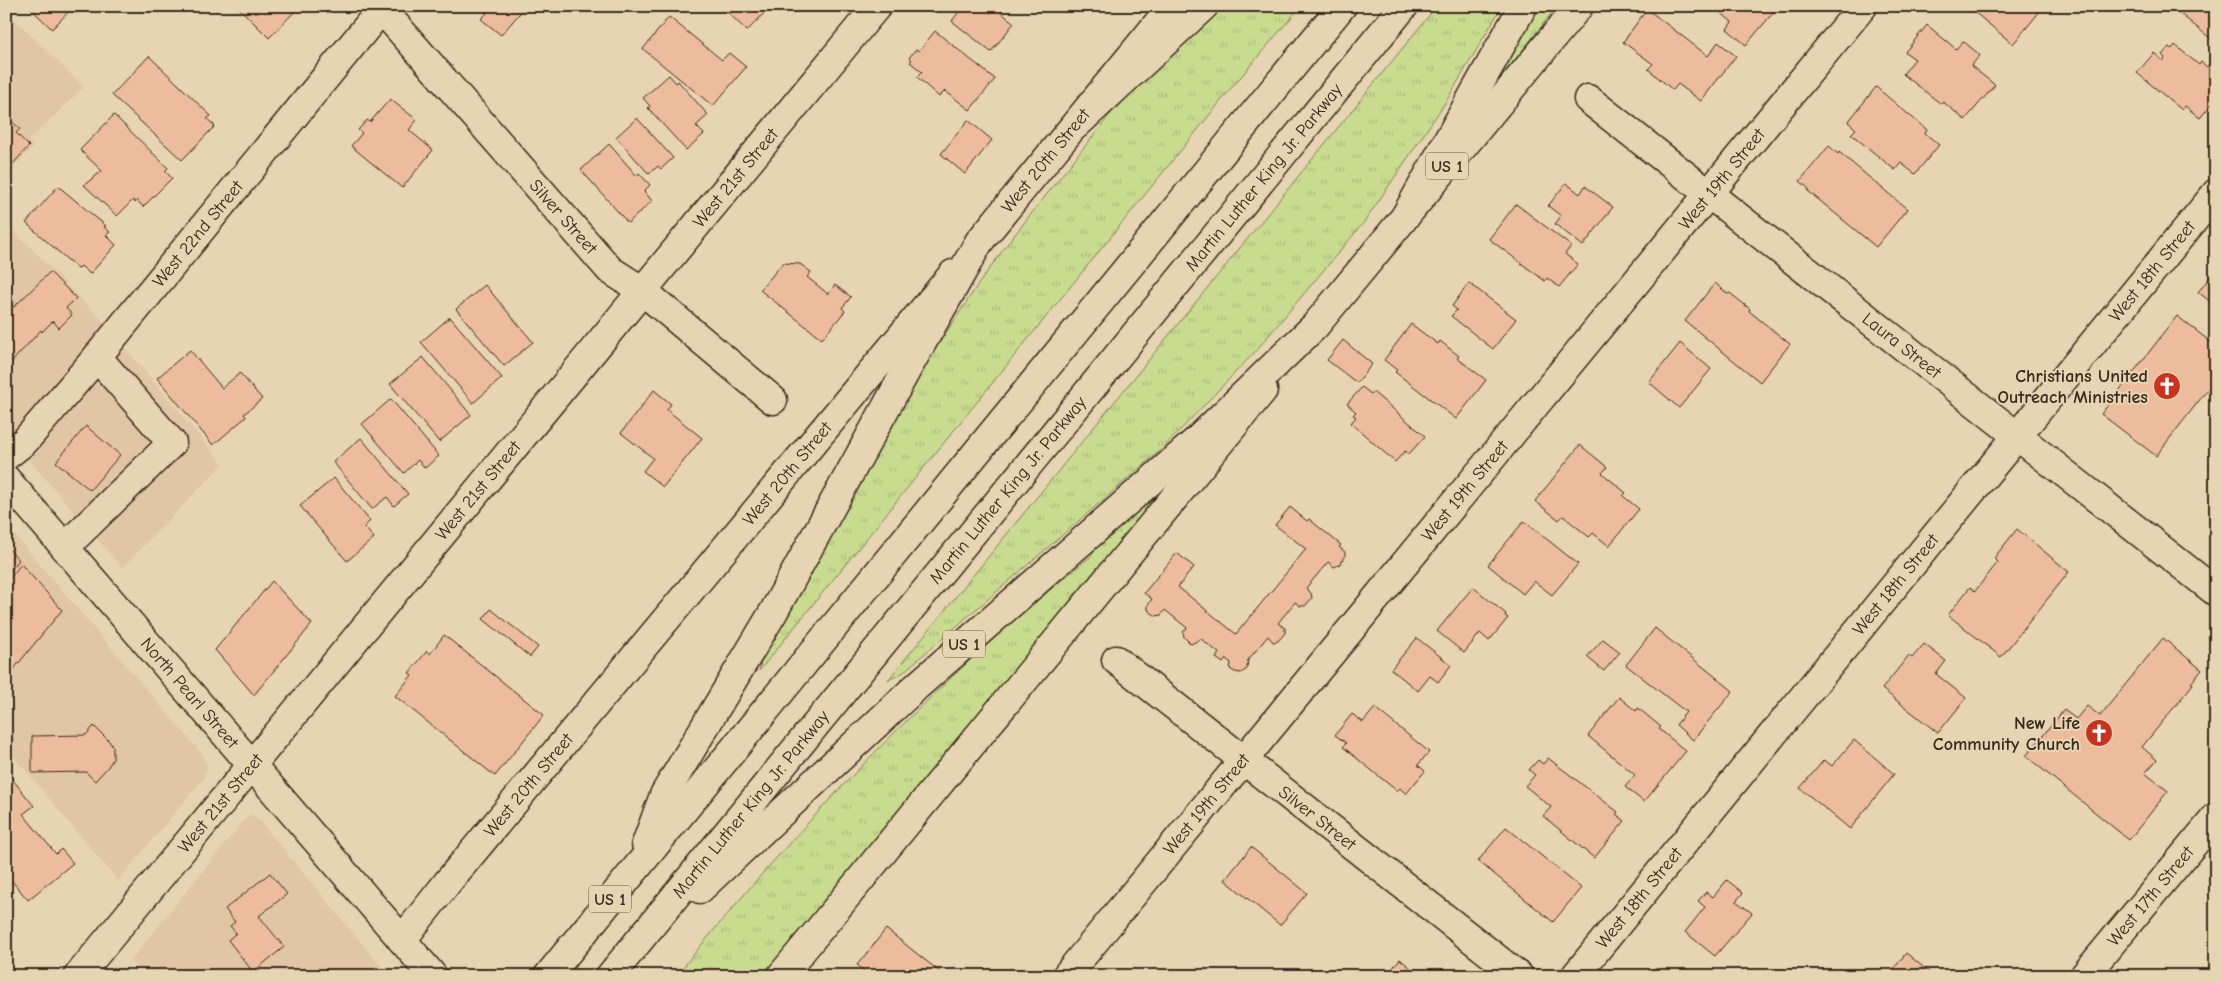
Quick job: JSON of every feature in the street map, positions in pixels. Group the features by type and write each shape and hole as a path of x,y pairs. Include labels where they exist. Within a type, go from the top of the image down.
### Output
{"main road":[{"name":"West 21st Street","path":"78,976 877,6"},
{"name":"West 20th Street","path":"402,940 447,883 1076,125 1172,6"},
{"path":"1076,125 1204,6"},
{"path":"638,864 1342,6"},
{"name":"Martin Luther King Jr. Parkway","path":"614,971 1404,6"},
{"path":"1406,215 1522,6"},
{"name":"US 1","path":"614,971 917,686 1195,442 1315,326 1579,6"},
{"name":"West 19th Street","path":"1066,976 1243,758 1710,195 1863,6"},
{"name":"Silver Street","path":"382,7 610,270 643,291 773,400"},
{"name":"West 22nd Street","path":"6,456 25,441 97,357 382,7"},
{"name":"Laura Street","path":"1588,99 2016,437 2216,592"},
{"name":"West 18th Street","path":"1575,976 2216,193"},
{"path":"638,864 664,795 774,611 979,242"},
{"path":"781,976 1315,326"},
{"path":"64,546 172,443 97,357"},
{"name":"North Pearl Street","path":"6,479 433,976"},
{"name":"Silver Street","path":"1116,660 1519,976"},
{"name":"West 17th Street","path":"2084,976 2216,817"},
{"name":"US 1","path":"548,976 638,864"}],"shaded area":[{"path":"6,11 84,87 28,141 34,146 6,174"},
{"path":"6,223 99,317 223,464 122,568 6,433"},
{"path":"6,525 202,754 207,767 203,779 118,881 6,747"},
{"path":"252,814 389,976 148,976 130,961 244,820"}],"green space":[{"path":"1216,6 1301,6 1233,86 759,671 762,657 930,357 975,289 1005,247 1112,112 1173,47"},
{"path":"1437,6 1502,6 1447,100 1365,221 1254,353 1162,449 901,674 888,680"},
{"path":"1540,6 1557,6 1488,95"},
{"path":"1149,498 1154,502 1153,506 763,976 676,976 772,863 872,755 979,652 1091,556 1098,540"}],"building":[{"path":"28,6 74,6 52,29"},
{"path":"237,6 300,6 269,38"},
{"path":"479,6 526,6 501,35 481,19 487,13"},
{"path":"721,6 771,6 747,31"},
{"path":"963,6 993,6 1014,23 991,52 952,21"},
{"path":"1713,6 1778,7 1746,45 1727,29 1732,22"},
{"path":"1967,6 2037,6 2041,10 2013,44"},
{"path":"2183,6 2216,6 2216,43 2178,12"},
{"path":"1647,9 1708,56 1718,42 1736,56 1701,101 1678,84 1673,90 1648,69 1653,64 1623,42"},
{"path":"669,17 722,60 729,53 746,67 713,106 643,49"},
{"path":"1927,25 1956,49 1963,41 1980,55 1971,66 1995,85 1965,120 1903,74 1915,59 1905,52"},
{"path":"935,31 995,79 970,110 945,91 939,97 917,77 922,72 910,62 912,60 909,58 916,49 919,51"},
{"path":"2175,45 2199,65 2201,62 2207,67 2211,61 2216,64 2216,99 2200,118 2185,106 2182,110 2137,73 2154,53 2163,61 2165,58 2162,55 2169,47 2172,49"},
{"path":"149,56 211,116 207,119 215,126 182,160 112,95"},
{"path":"669,75 676,83 678,81 708,115 696,126 704,134 686,150 648,108 650,106 643,98"},
{"path":"1876,87 1927,130 1925,133 1939,145 1915,174 1901,163 1895,170 1851,134 1856,129 1848,122"},
{"path":"390,99 417,120 409,130 433,150 402,188 351,146 362,133 358,130 367,120 370,122"},
{"path":"114,115 168,168 165,171 172,178 143,207 137,200 135,203 133,200 117,216 84,185 102,171 80,150"},
{"path":"6,116 20,129 16,133 29,146 13,164 6,159"},
{"path":"637,118 673,158 661,169 658,166 649,174 616,137"},
{"path":"968,120 992,140 965,174 941,154"},
{"path":"609,144 637,176 639,173 650,185 644,191 652,201 628,223 581,170"},
{"path":"1829,146 1838,154 1839,152 1907,209 1876,247 1808,191 1809,189 1800,181"},
{"path":"1566,183 1580,194 1585,186 1613,207 1583,246 1555,224 1561,216 1548,206"},
{"path":"58,186 106,226 104,227 110,232 106,235 116,245 90,274 81,266 78,269 26,223"},
{"path":"1516,204 1571,246 1565,254 1578,264 1559,287 1547,278 1545,281 1489,239"},
{"path":"783,263 800,264 811,272 807,277 828,294 835,285 851,297 842,308 845,311 822,339 760,290"},
{"path":"2216,270 2216,306 2198,292"},
{"path":"50,272 76,298 66,308 72,315 59,328 53,321 42,332 41,330 6,368 6,300 14,307"},
{"path":"1469,283 1516,319 1493,349 1451,316 1457,310 1452,306"},
{"path":"1715,283 1750,309 1749,311 1790,344 1760,382 1685,321"},
{"path":"485,285 533,342 504,366 456,309"},
{"name":"Christians United Outreach Ministries","path":"2177,316 2216,346 2216,387 2212,384 2156,456 2101,414"},
{"path":"450,317 502,378 473,403 421,342"},
{"path":"1411,324 1438,344 1440,341 1459,356 1457,358 1486,380 1456,419 1395,372 1397,370 1384,360"},
{"path":"1343,340 1372,364 1357,383 1327,360"},
{"path":"1680,343 1711,369 1679,408 1649,382"},
{"path":"190,350 222,388 240,373 262,399 244,414 246,417 213,445 157,378"},
{"path":"423,357 471,415 439,442 390,384"},
{"path":"1362,387 1371,394 1373,392 1425,436 1409,454 1405,451 1395,462 1351,423 1356,417 1353,415 1356,412 1347,404"},
{"path":"654,390 671,404 667,410 702,438 663,487 643,471 653,458 621,433"},
{"path":"391,399 439,456 425,468 418,460 404,473 362,424"},
{"path":"86,426 120,455 90,490 56,462"},
{"path":"361,438 408,494 394,506 387,497 372,509 333,462"},
{"path":"1580,445 1607,467 1602,473 1626,493 1623,496 1639,509 1609,546 1593,533 1589,537 1563,516 1559,520 1535,501"},
{"path":"334,478 370,521 364,527 374,538 347,561 300,506"},
{"path":"1290,507 1307,521 1309,519 1341,545 1339,547 1345,552 1345,557 1339,565 1334,567 1328,562 1306,588 1311,593 1312,598 1305,606 1300,606 1295,602 1278,623 1285,628 1285,633 1278,641 1273,642 1268,636 1248,660 1247,669 1241,673 1235,672 1230,669 1231,663 1226,659 1223,663 1216,658 1219,653 1201,639 1191,644 1184,637 1183,632 1187,628 1165,610 1161,615 1156,616 1148,610 1148,605 1152,599 1144,593 1177,553 1194,567 1178,587 1236,634 1306,549 1275,525"},
{"path":"1524,521 1578,564 1552,595 1534,581 1523,594 1488,565"},
{"path":"2017,529 2069,572 2001,657 1948,615 1970,587 1975,591 1998,562 1994,558"},
{"path":"6,546 19,560 6,576"},
{"path":"21,564 62,610 9,675 6,672 6,583"},
{"path":"272,581 312,624 254,695 215,650"},
{"path":"1473,587 1506,614 1505,616 1508,618 1489,641 1480,633 1464,653 1437,631"},
{"path":"491,609 538,647 530,657 483,619"},
{"path":"1655,628 1733,691 1693,740 1676,725 1686,712 1626,665"},
{"path":"444,635 544,715 495,776 395,696 412,675 409,673 427,651 430,654"},
{"path":"1417,638 1451,665 1438,682 1430,676 1418,691 1391,669"},
{"name":"New Life Community Church","path":"2163,638 2202,670 2191,683 2193,684 2142,747 2157,760 2145,773 2168,791 2129,840 2026,756 2064,710 2076,719 2087,706 2100,716"},
{"path":"1603,639 1620,652 1604,671 1587,657"},
{"path":"1924,644 1946,661 1936,674 1966,698 1938,733 1882,689 1909,655 1912,658"},
{"path":"1619,697 1636,711 1638,708 1661,727 1659,729 1686,751 1644,802 1625,787 1635,775 1588,736"},
{"path":"1375,708 1429,752 1418,765 1425,771 1406,794 1400,788 1397,791 1343,747 1346,743 1335,735 1352,714 1363,722"},
{"path":"94,726 113,747 113,759 95,781 86,772 32,773 32,736 86,735"},
{"path":"1854,740 1894,774 1850,829 1800,788 1824,760 1832,766"},
{"path":"1548,758 1618,812 1616,814 1625,821 1594,858 1543,816 1551,807 1525,786 1535,775 1529,770 1538,760 1543,764"},
{"path":"9,775 34,806 23,814 56,854 61,849 73,863 28,900 6,874 6,777"},
{"path":"1506,827 1581,888 1553,922 1478,861"},
{"path":"1251,847 1307,893 1280,925 1225,880"},
{"path":"270,873 287,894 259,916 284,947 253,972 228,940 236,933 230,926 235,922 225,909"},
{"path":"1727,880 1743,893 1736,901 1752,913 1715,956 1685,932 1705,907 1698,901 1706,892 1713,897"},
{"path":"886,929 945,976 870,976 857,965"},
{"path":"1906,953 1934,976 1888,976"},
{"path":"1400,959 1420,976 1386,976"}],"place":[{"name":"Christians United Outreach Ministries","path":"2167,386"},
{"name":"New Life Community Church","path":"2099,733"}]}
